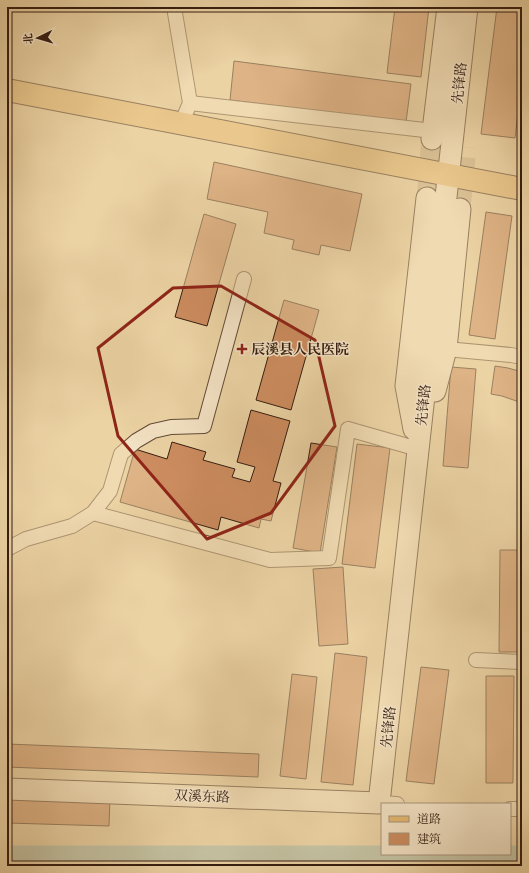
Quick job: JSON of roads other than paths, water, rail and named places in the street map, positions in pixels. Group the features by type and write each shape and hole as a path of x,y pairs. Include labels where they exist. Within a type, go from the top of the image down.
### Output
{"main road":[{"path":"433,135 448,7"},
{"name":"先锋路","path":"388,803 418,449 467,7"},
{"path":"466,147 480,7"},
{"path":"7,90 522,189"},
{"path":"418,449 406,386 427,198"},
{"path":"418,449 446,349 460,209"},
{"name":"双溪东路","path":"7,789 381,804"}],"street":[{"path":"174,7 190,103 181,124"},
{"path":"190,103 433,135"},
{"path":"7,549 26,539 72,526 93,513 110,491 121,454 136,441 153,431 171,427 204,426 244,279"},
{"path":"446,349 511,355 522,358"},
{"path":"93,513 270,560 329,558 348,429 418,449"},
{"path":"476,660 522,662"},
{"path":"511,808 522,809"}],"waterway":[{"path":"7,860 522,860"}],"tunnel":[{"path":"427,198 432,139"},
{"path":"460,209 466,147"}],"place":[{"name":"辰溪县人民医院","path":"242,349"}]}
